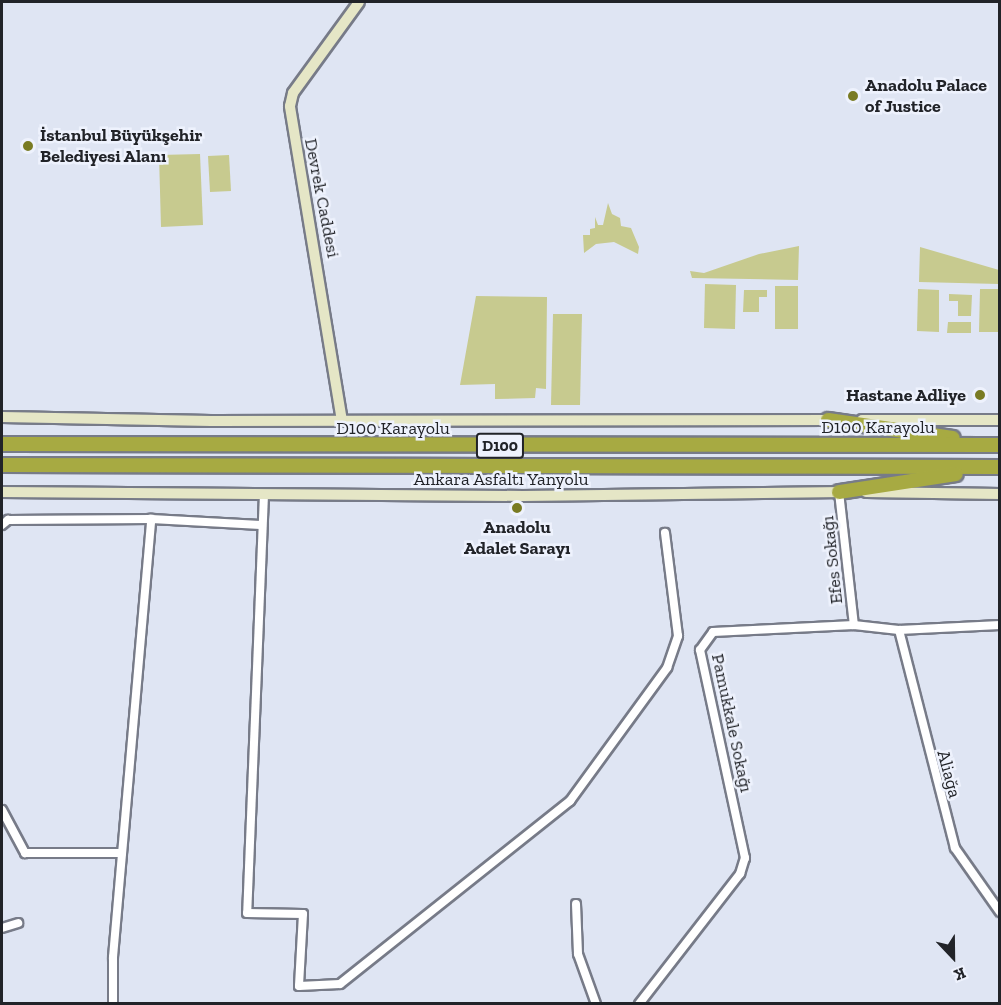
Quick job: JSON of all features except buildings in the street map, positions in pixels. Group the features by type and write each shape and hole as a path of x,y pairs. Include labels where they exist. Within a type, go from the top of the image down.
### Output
{"highway":[{"path":"828,420 999,445"},
{"name":"D100 Karayolu","path":"2,444 999,445"},
{"name":"D100 Karayolu","path":"2,465 999,468"},
{"path":"839,492 999,468"}],"main road":[{"name":"Devrek Caddesi","path":"342,421 290,106 292,93 358,2"},
{"path":"2,417 342,421 999,420"},
{"name":"Ankara Asfaltı Yanyolu","path":"2,492 999,494"}],"street":[{"name":"Efes Sokağı","path":"839,492 854,625"},
{"path":"264,494 247,913 303,914 299,986 340,984 570,801 667,668 678,636 665,533"},
{"path":"2,525 8,520 151,519 261,525"},
{"path":"113,1004 113,957 151,519"},
{"name":"Pamukkale Sokağı","path":"639,1004 740,874 745,858 700,650 713,632 854,625 899,630 999,625"},
{"name":"Aliağa","path":"899,630 955,848 999,912"},
{"path":"2,810 25,853 122,853"},
{"path":"576,904 578,954 596,1004"},
{"path":"2,928 18,923"}],"green space":[{"path":"200,154 203,225 161,227 159,155"},
{"path":"229,155 231,191 210,192 208,156"},
{"path":"608,203 612,214 620,218 621,226 631,228 639,247 638,254 614,242 596,244 584,253 583,235 590,235 590,229 595,228 595,217 598,225 603,225"},
{"path":"799,246 798,280 692,278 690,271 704,273 759,254"},
{"path":"920,247 999,270 999,284 919,282"},
{"path":"705,284 736,285 735,329 704,328"},
{"path":"775,286 798,286 798,329 775,329"},
{"path":"918,289 939,290 939,332 917,331"},
{"path":"980,289 999,289 999,332 979,332"},
{"path":"744,290 767,290 767,297 759,297 759,312 743,312"},
{"path":"949,294 972,295 971,316 958,316 958,301 949,301"},
{"path":"476,296 547,297 546,389 536,388 535,398 495,399 495,384 460,385"},
{"path":"553,314 582,314 580,405 551,405"},
{"path":"948,322 971,322 971,333 947,333"}],"place":[{"name":"Anadolu Palace of Justice","path":"853,96"},
{"name":"İstanbul Büyükşehir Belediyesi Alanı","path":"28,146"},
{"name":"Hastane Adliye","path":"980,395"},
{"name":"Anadolu Adalet Sarayı","path":"517,508"}]}
